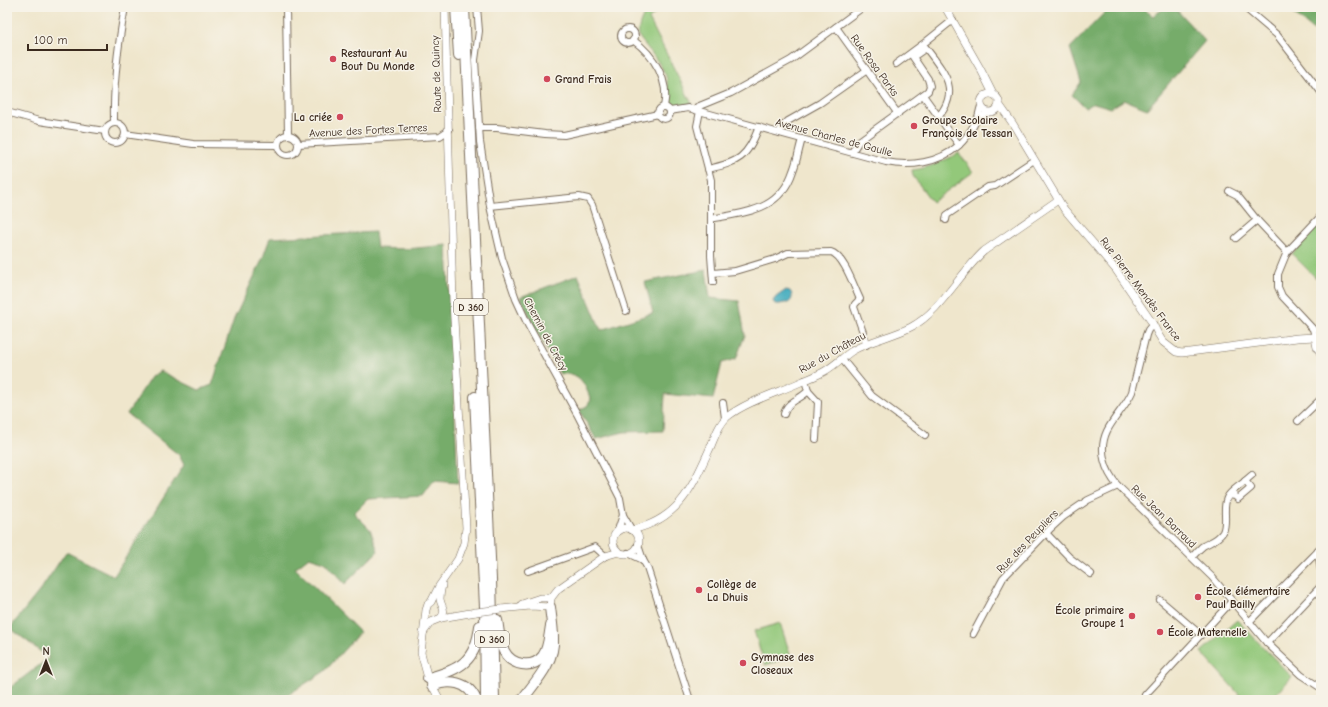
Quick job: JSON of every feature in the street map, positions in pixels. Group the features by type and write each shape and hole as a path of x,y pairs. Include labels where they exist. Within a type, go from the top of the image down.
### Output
{"highway":[{"name":"D 360","path":"456,7 466,188 485,607 486,700"},
{"name":"D 360","path":"464,7 491,579 494,700"},
{"path":"491,579 495,584 496,615 501,643 504,652 511,660 519,664 537,662 543,656 547,648 551,626"},
{"path":"522,700 544,670 549,660 554,638 551,626 550,602"},
{"path":"430,682 459,667 469,659 475,649 478,639 480,614 485,607"},
{"path":"430,682 447,682 463,685 470,690 476,700"}],"street":[{"path":"114,123 118,54 125,7"},
{"path":"286,7 288,135"},
{"name":"Route de Quincy","path":"431,602 444,579 458,559 464,543 466,528 453,302 445,7"},
{"name":"Chemin de Crécy","path":"477,7 479,31 475,60 479,128 483,167 502,258 516,299 528,325 577,414 620,498 623,515 631,530"},
{"path":"713,282 711,256 711,180 697,126 697,106 731,93 791,60 862,7"},
{"path":"945,7 981,70 993,94 998,98 999,104 992,112 984,110 981,106 980,102 984,96 981,70"},
{"path":"1244,7 1277,35 1321,92"},
{"path":"896,64 953,20"},
{"name":"Rue Rosa Parks","path":"836,27 898,114"},
{"path":"634,40 652,59 661,74 665,93 664,107"},
{"path":"852,152 858,142 928,91 930,86 928,79 913,58 926,48 943,72 950,86 949,97 945,108 939,116"},
{"path":"780,133 788,121 820,103 867,70"},
{"path":"984,96 993,94"},
{"path":"923,95 959,146"},
{"name":"Rue Pierre Mendès France","path":"999,104 1012,122 1058,200 1116,270 1154,324 1163,342 1176,352 1182,353 1315,337"},
{"name":"Avenue Charles de Gaulle","path":"670,110 688,108 890,163 909,164 927,162 959,146 977,120 981,106"},
{"path":"658,114 660,108 664,107"},
{"path":"658,114 660,117 666,119 670,114 670,110 664,107"},
{"path":"7,112 39,121 105,131"},
{"name":"Avenue Charles de Gaulle","path":"977,120 992,112"},
{"name":"Rue Pierre Mendès France","path":"992,112 1012,122"},
{"path":"479,128 497,128 549,135 564,135 658,114"},
{"path":"114,123 122,125 125,129 125,134 121,141 113,142 108,140 105,131 108,126 114,123"},
{"path":"708,169 730,164 740,158 750,147 759,127"},
{"name":"Avenue des Fortes Terres","path":"440,136 449,130"},
{"path":"125,134 193,144 278,145"},
{"path":"288,135 296,139 298,144 297,151 288,155 280,151 278,142 282,137 288,135"},
{"name":"Avenue des Fortes Terres","path":"298,144 440,136 449,140"},
{"path":"711,219 758,209 774,201 785,190 790,181 802,139"},
{"path":"946,220 947,215 988,187 995,186 1034,160"},
{"path":"1229,191 1237,195 1257,220 1287,252"},
{"path":"490,206 579,197 588,198 592,205 626,311"},
{"name":"Rue du Château","path":"631,530 647,526 660,520 669,514 681,501 693,483 719,428 726,418 735,411 825,371 852,351 911,328 929,313 951,290 976,258 984,251 1058,200"},
{"path":"1321,216 1287,252 1278,274 1278,287 1282,296 1313,329 1317,347 1321,354"},
{"path":"1236,238 1257,220"},
{"path":"713,273 734,271 775,259 788,253 835,253 842,261 860,299 854,307 866,345"},
{"name":"Rue Jean Barraud","path":"1154,324 1148,330 1146,335 1132,392 1108,430 1104,442 1105,463 1110,476 1118,486 1212,577 1267,644 1302,675 1321,688"},
{"path":"842,359 872,396 925,435"},
{"path":"805,380 808,391 818,402 816,439"},
{"path":"784,414 785,408 789,404 804,396 808,391"},
{"path":"1298,420 1321,399"},
{"path":"722,403 726,418"},
{"path":"1192,557 1203,547 1218,538 1226,524 1225,503 1229,495 1252,474"},
{"path":"1229,495 1235,496 1238,499 1251,488 1245,481"},
{"name":"Rue des Peupliers","path":"973,634 1003,578 1046,533 1063,517 1088,500 1118,486"},
{"path":"605,556 613,542 623,515"},
{"path":"618,530 624,528 631,530 637,536 638,545 647,567 690,700"},
{"path":"1046,533 1070,558 1091,574"},
{"path":"613,542 615,548 619,552"},
{"path":"628,553 634,550 638,545"},
{"path":"528,571 596,547 605,556"},
{"path":"1320,550 1321,571"},
{"path":"1250,622 1320,550"},
{"path":"422,634 431,622 438,619 476,612 530,606 550,602 558,589 605,556 619,552 628,553 643,560"},
{"path":"438,619 444,612 440,591 444,579"},
{"path":"1267,644 1321,586"},
{"path":"1160,600 1201,635"},
{"path":"440,700 430,682 421,653 426,607 431,602 437,601 453,612 467,614"},
{"path":"1145,695 1232,601"},
{"path":"426,613 430,618 438,619"}],"green space":[{"path":"652,7 662,7 649,19 692,104 677,106 672,104 669,98 666,76 639,37 641,20"},
{"path":"1110,7 1141,7 1153,16 1166,7 1174,7 1205,41 1147,109 1124,100 1111,108 1094,103 1085,108 1072,95 1081,82 1070,48"},
{"path":"1285,7 1321,7 1321,36"},
{"path":"959,153 973,172 932,202 913,176 912,170 931,166"},
{"path":"1321,221 1321,283 1292,254"},
{"path":"375,232 377,248 407,249 447,245 458,483 434,481 423,496 368,499 354,513 370,529 378,551 345,584 325,562 309,557 295,568 360,632 325,671 280,700 7,700 7,690 49,658 10,628 41,589 66,552 114,576 184,465 179,455 127,414 151,377 160,371 199,390 212,385 234,319 262,260 270,238"},
{"path":"706,270 710,298 739,301 745,335 736,359 722,363 713,399 665,394 663,431 624,432 596,439 579,410 587,406 591,400 584,384 573,375 560,374 520,297 578,275 601,330 653,313 645,282"},
{"path":"1237,620 1292,677 1270,700 1244,700 1201,652"},
{"path":"780,623 791,657 765,665 754,631"}],"water":[{"path":"786,290 790,291 792,294 792,299 790,302 779,304 774,303 773,301 776,297"}],"place":[{"name":"Restaurant Au Bout Du Monde","path":"333,59"},
{"name":"Grand Frais","path":"547,79"},
{"name":"La criée","path":"340,117"},
{"name":"Groupe Scolaire François de Tessan","path":"914,126"},
{"name":"Collège de La Dhuis","path":"699,590"},
{"name":"École élémentaire Paul Bailly","path":"1198,597"},
{"name":"École primaire Groupe 1","path":"1132,616"},
{"name":"École Maternelle","path":"1160,632"},
{"name":"Gymnase des Closeaux","path":"743,663"}]}
